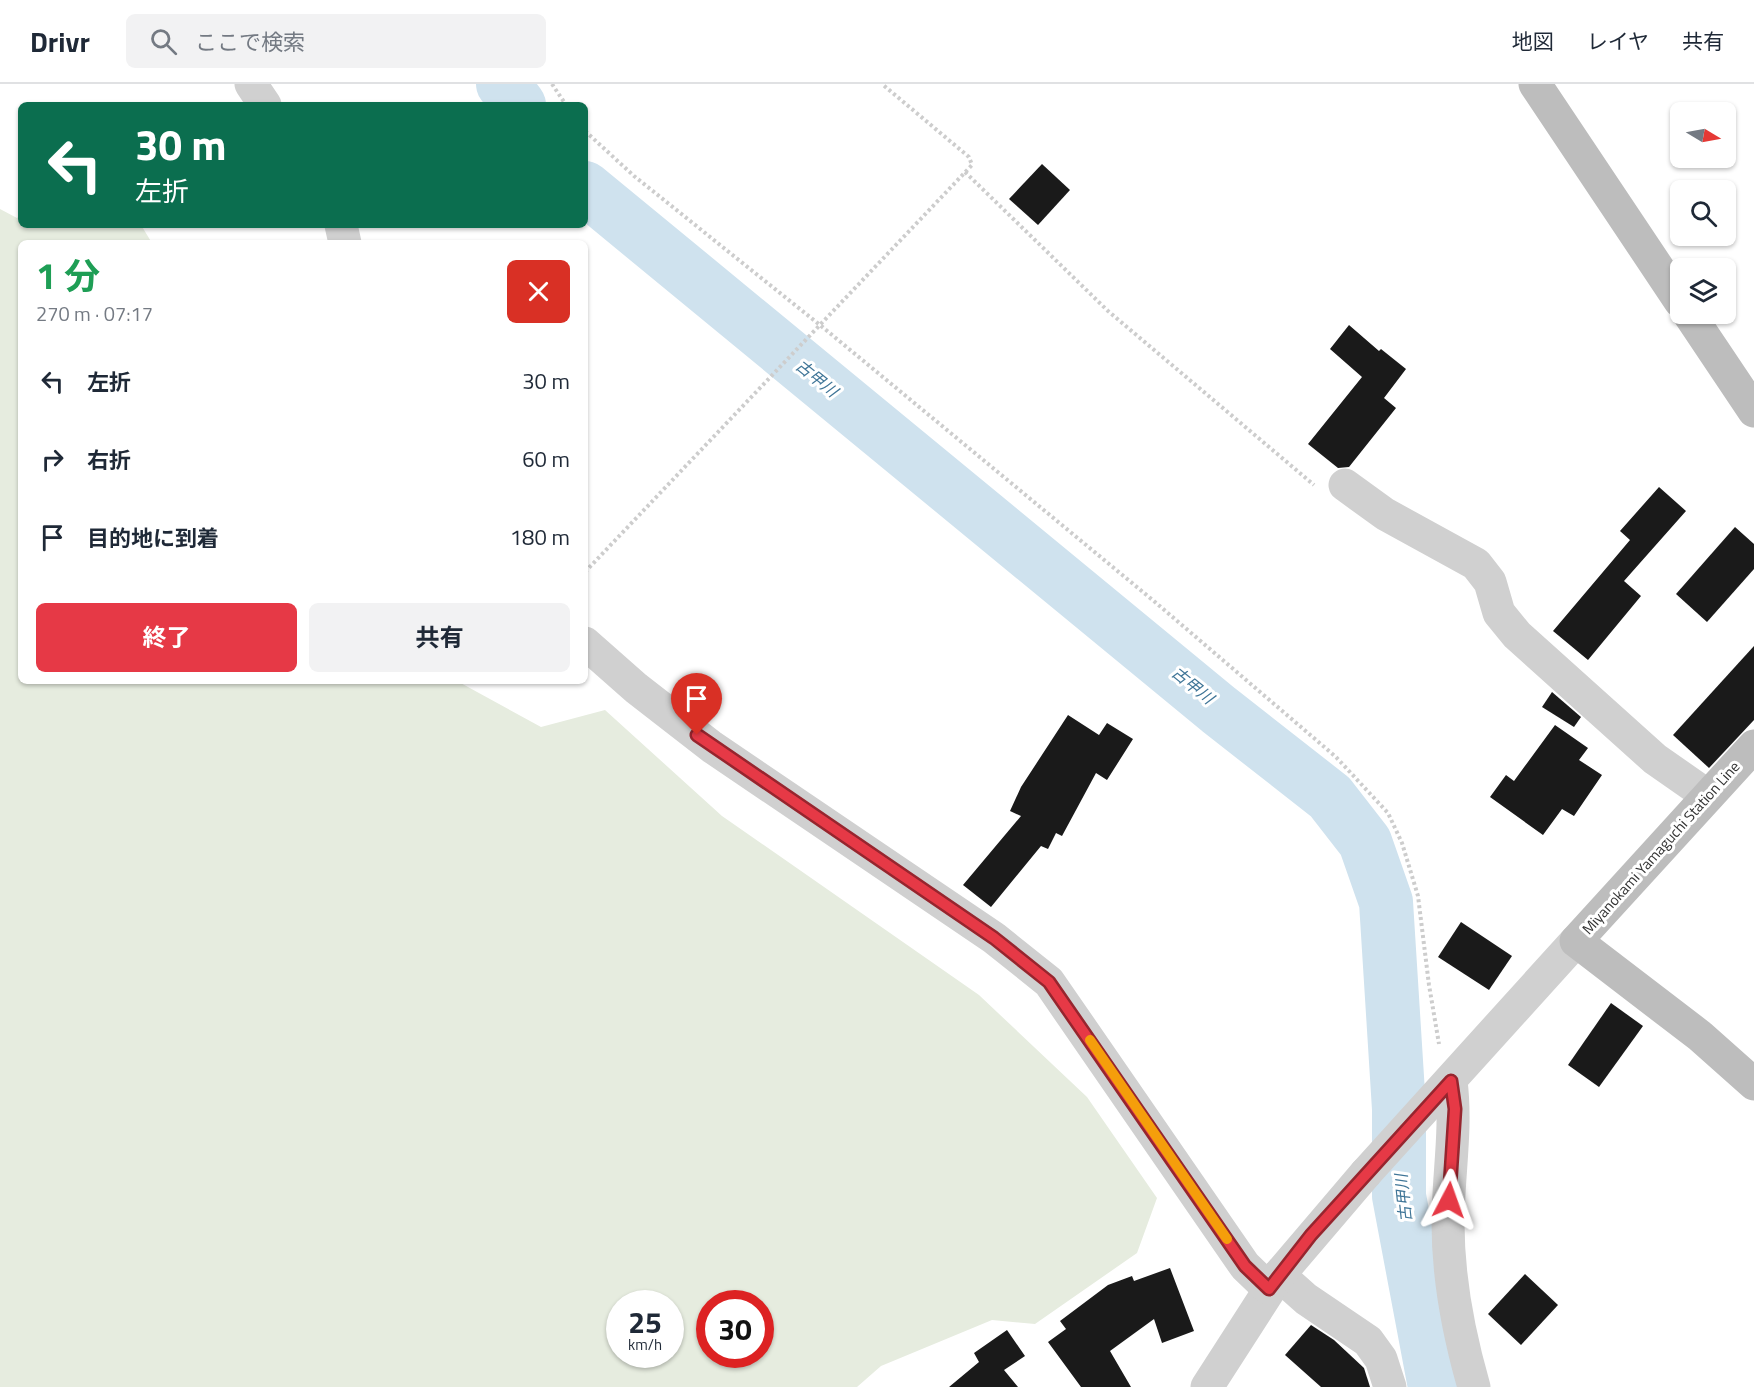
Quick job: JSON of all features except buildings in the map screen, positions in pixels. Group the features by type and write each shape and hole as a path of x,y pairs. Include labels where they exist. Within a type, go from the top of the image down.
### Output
{"main road":[{"path":"1535,84 1670,286"},
{"path":"1696,324 1754,411"},
{"name":"Miyanokami Yamaguchi Station Line","path":"1754,746 1576,940 1700,1036 1754,1084"}],"street":[{"path":"251,84 263,102"},
{"path":"1345,485 1385,514 1476,564 1490,582 1499,612 1517,635 1655,759 1708,796"},
{"path":"588,646 636,688 712,747 994,938 1049,982 1245,1266 1306,1299 1368,1341 1382,1359 1390,1387"},
{"path":"1207,1387 1274,1282 1366,1173 1576,940"},
{"path":"1442,1091 1455,1109 1448,1223 1450,1267 1466,1358 1474,1387"}],"path":[{"path":"552,84 564,102"},
{"path":"588,569 972,165 969,157 882,84"},
{"path":"588,133 634,176 820,325 1155,602 1336,757 1388,813 1402,843 1418,896 1428,985 1443,1063 1442,1091"},
{"path":"965,172 1108,311 1332,500 1345,485"}],"shaded area":[{"path":"0,209 18,217 18,228 143,228 150,240 18,240 18,684 462,684 541,727 605,710 722,816 979,995 1087,1097 1157,1198 1137,1253 1035,1324 992,1320 881,1366 857,1387 0,1387"}],"waterway":[{"name":"古甲川","path":"503,84 517,102"},
{"name":"古甲川","path":"588,190 1219,710 1330,797 1365,842 1386,902 1399,1109 1399,1196 1435,1387"}],"slow traffic":[{"path":"1090,1040 1227,1239"}],"route":[{"path":"697,735 994,938 1049,982 1245,1266 1269,1289 1311,1235 1451,1081 1455,1109 1449,1200"}]}
